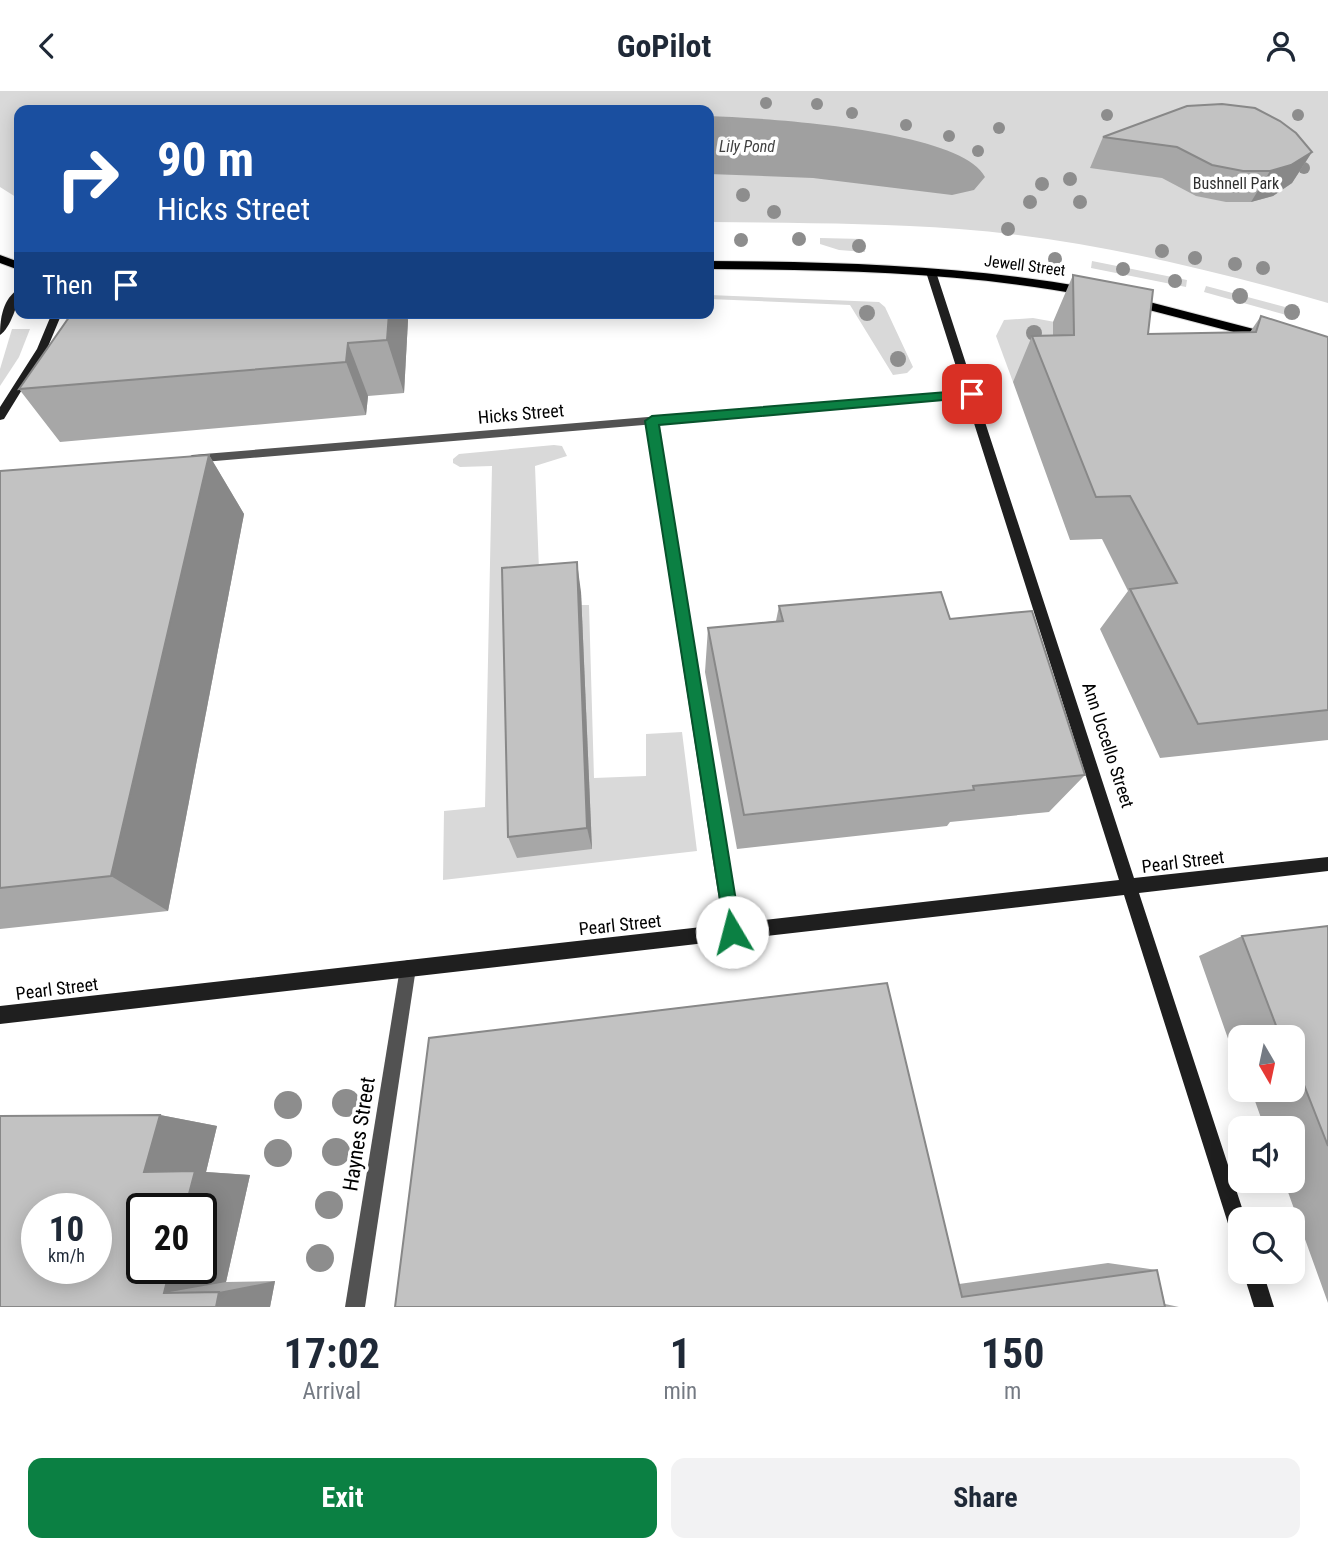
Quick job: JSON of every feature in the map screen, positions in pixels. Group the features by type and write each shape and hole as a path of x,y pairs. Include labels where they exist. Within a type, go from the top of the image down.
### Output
{"main road":[{"name":"Jewell Street","path":"714,265 931,272 1020,281 1107,296 1290,343"},
{"name":"Ann Uccello Street","path":"931,272 1233,1207"},
{"path":"0,332 14,298"},
{"path":"0,416 42,349 54,319"},
{"name":"Pearl Street","path":"0,1015 1328,864"},
{"path":"1257,1284 1264,1307"}],"street":[{"name":"Hicks Street","path":"182,460 972,394"},
{"path":"652,421 732,932"},
{"name":"Haynes Street","path":"355,1307 408,968"}],"green space":[{"name":"Bushnell Park","path":"0,91 1328,91 1328,303 1238,278 1145,257 1005,233 897,226 714,222 714,105 14,105 14,196 0,187"},
{"path":"820,238 863,239 865,252 839,250 820,244"},
{"path":"1092,261 1187,280 1186,287 1091,268"},
{"path":"1206,286 1300,311 1297,318 1204,292"},
{"path":"714,295 879,302 885,307 913,367 907,373 893,375 850,305 714,299"},
{"path":"1033,318 1055,322 1059,381 1013,382 996,336 1004,320"},
{"path":"12,329 30,329 19,357 0,386 0,369"},
{"path":"562,446 567,456 535,466 540,596 592,849 581,605 589,605 594,778 646,776 646,734 682,732 697,851 443,880 444,811 485,807 492,466 460,467 453,463 453,459 459,454"}],"water":[{"name":"Lily Pond","path":"714,116 813,124 901,137 939,147 968,161 985,177 974,190 952,195 813,178 714,174"}],"building":[{"path":"1222,104 1255,108 1280,121 1296,133 1312,152 1291,165 1270,171 1243,171 1212,165 1177,147 1103,137 1187,106"},
{"path":"1073,275 1153,290 1148,334 1256,332 1261,316 1328,337 1328,710 1198,724 1130,589 1177,583 1130,496 1096,497 1032,336 1074,335"},
{"path":"68,319 389,319 387,340 348,343 346,362 19,389"},
{"path":"209,455 111,876 0,888 0,471"},
{"path":"577,562 587,828 508,837 502,568"},
{"path":"941,592 950,619 1032,611 1085,775 973,786 974,790 744,815 708,628 783,621 779,606"},
{"path":"1328,926 1328,1146 1306,1090 1306,1025 1276,1025 1242,936"},
{"path":"887,983 962,1297 1157,1270 1165,1307 395,1307 429,1038"},
{"path":"160,1115 144,1172 195,1171 189,1193 126,1193 126,1284 166,1284 164,1293 219,1292 216,1307 0,1307 0,1116"}],"route":[{"path":"732,932 652,421 972,394"}]}
